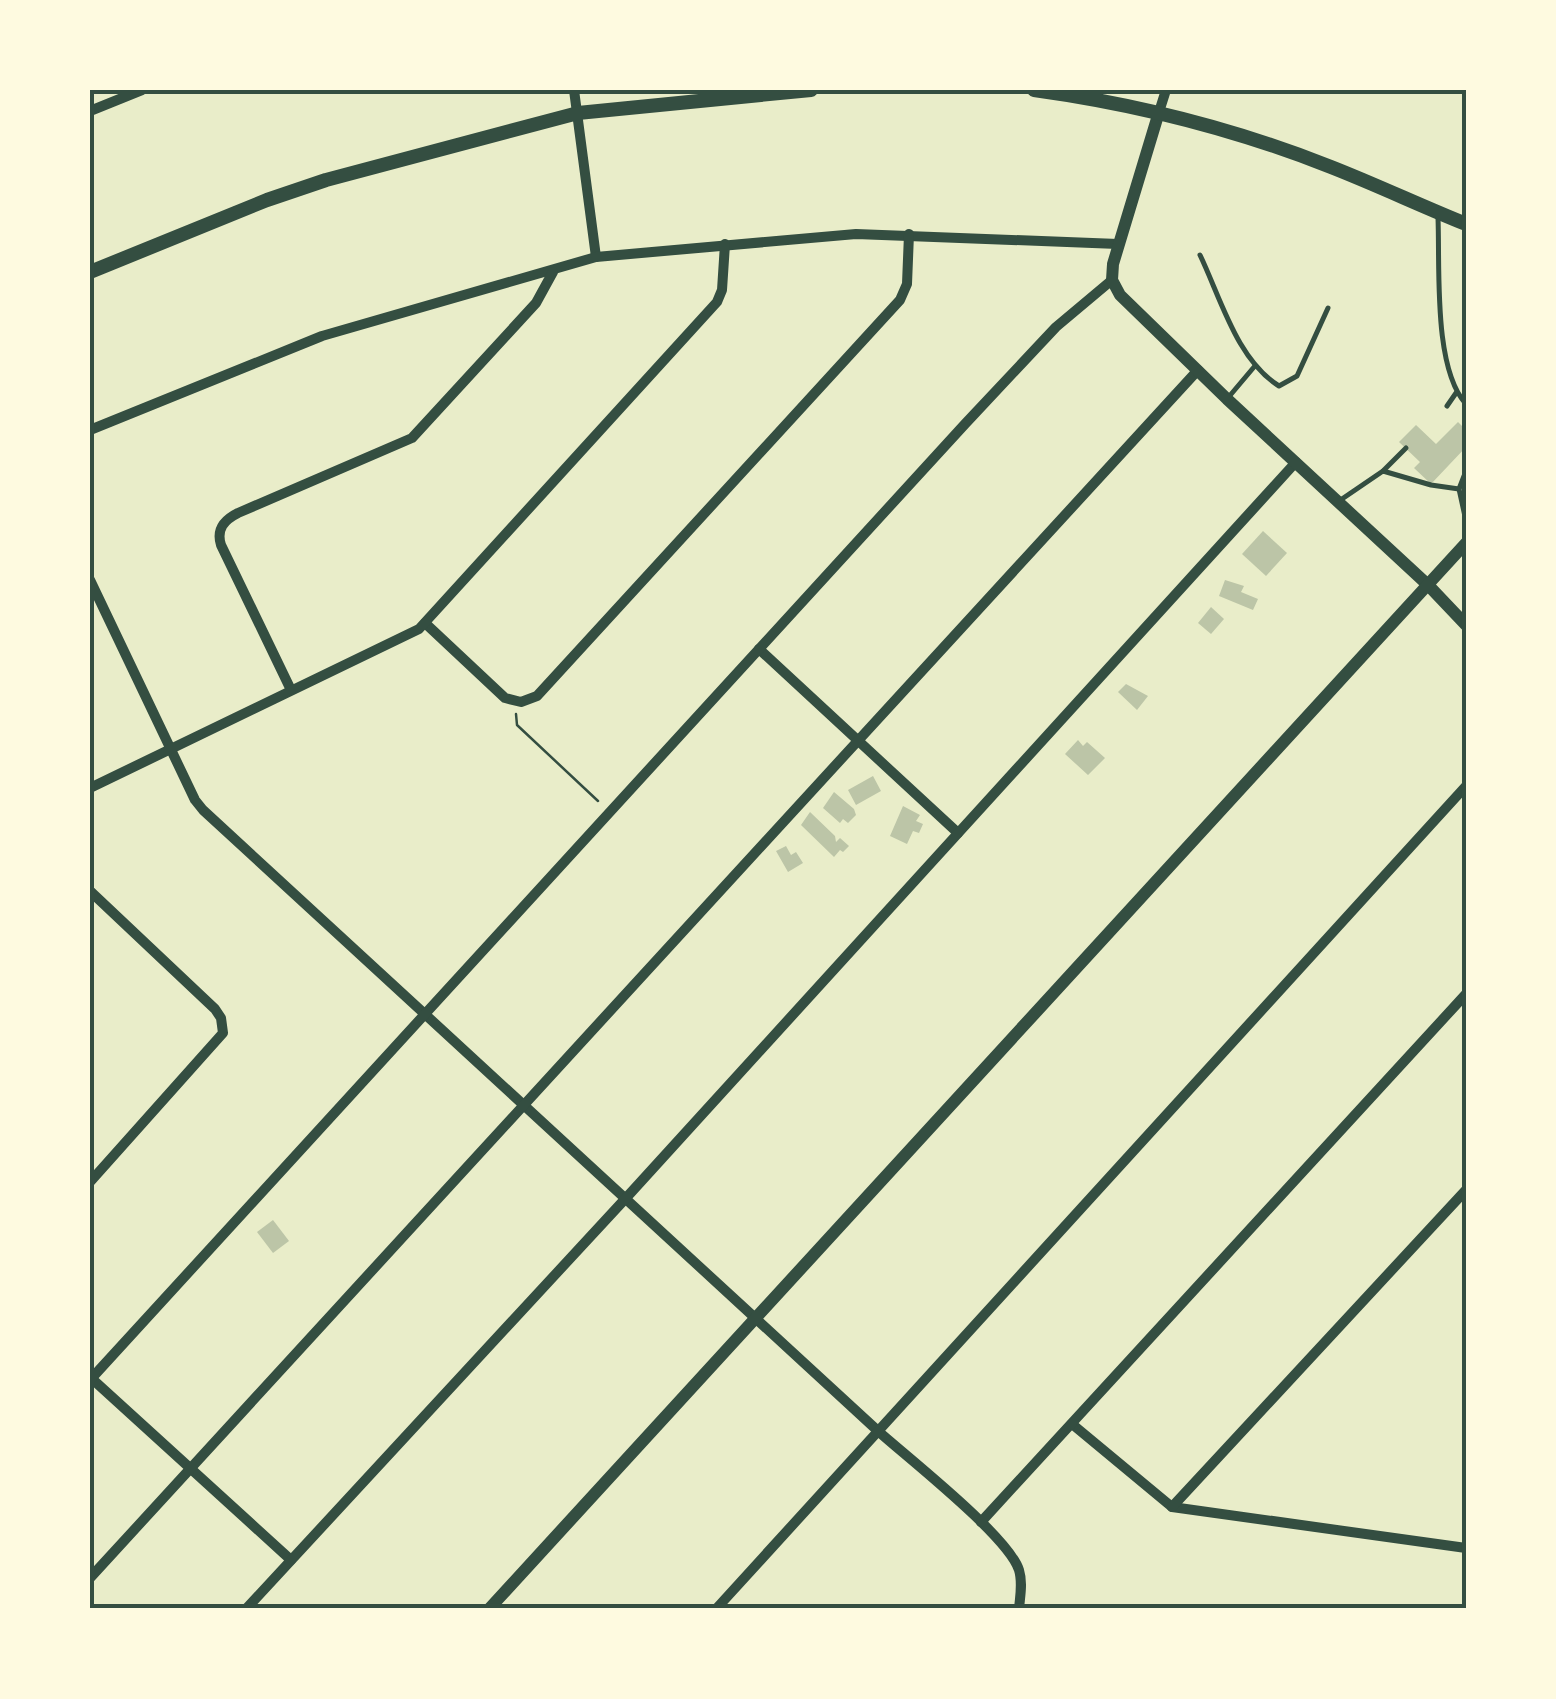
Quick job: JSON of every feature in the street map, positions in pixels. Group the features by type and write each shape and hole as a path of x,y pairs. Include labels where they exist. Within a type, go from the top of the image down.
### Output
{"main road":[{"path":"90,272 326,180 578,113 811,90"},
{"path":"1034,90 1159,112 1330,166 1466,224"}],"street":[{"path":"90,112 142,90"},
{"path":"574,90 596,257"},
{"path":"291,1560 90,1378 1056,326 1112,280 1118,244 1166,90"},
{"path":"90,430 322,336 596,257 856,234 1118,244"},
{"path":"425,623 501,695 516,702 541,692 900,300 908,284 909,234"},
{"path":"90,788 412,633 425,623 716,302 722,290 725,244"},
{"path":"291,690 222,545 222,525 238,513 412,438 536,303 553,272"},
{"path":"1112,280 1138,314 1466,625"},
{"path":"90,1578 1198,370"},
{"path":"246,1609 1296,462"},
{"path":"490,1609 1466,544"},
{"path":"90,580 195,800 204,810 981,1522 1018,1568 1018,1609"},
{"path":"759,649 958,833"},
{"path":"716,1609 1466,786"},
{"path":"90,892 215,1009 223,1025 221,1038 90,1182"},
{"path":"981,1522 1466,994"},
{"path":"1172,1508 1466,1190"},
{"path":"1072,1424 1172,1508 1466,1548"}],"lane":[{"path":"1438,212 1446,362 1456,393 1466,404"},
{"path":"1200,255 1254,367 1279,386 1296,376 1328,308"},
{"path":"1227,400 1254,367"},
{"path":"1447,406 1456,393"},
{"path":"1339,502 1383,471 1406,448"},
{"path":"1383,471 1431,486 1459,489"},
{"path":"1466,471 1459,489 1466,521"}],"path":[{"path":"516,702 517,725 610,812"}],"building":[{"path":"1458,422 1466,430 1466,447 1431,484 1414,468 1420,462 1399,442 1416,425 1436,444"},
{"path":"1263,531 1287,553 1266,576 1242,554"},
{"path":"1225,580 1244,586 1241,592 1258,599 1253,610 1219,596"},
{"path":"1211,607 1224,619 1211,634 1198,623"},
{"path":"1126,684 1148,696 1137,710 1118,692"},
{"path":"1078,740 1083,746 1087,742 1105,758 1088,775 1065,754"},
{"path":"873,776 881,791 856,805 848,790"},
{"path":"834,792 854,809 856,815 848,823 843,819 840,823 823,808"},
{"path":"903,806 920,815 916,821 923,824 919,833 913,831 907,844 890,836"},
{"path":"810,812 835,836 836,842 840,838 849,846 843,852 840,850 834,857 801,825"},
{"path":"786,846 803,863 788,872 776,851"},
{"path":"273,1220 289,1241 273,1253 257,1232"}]}
